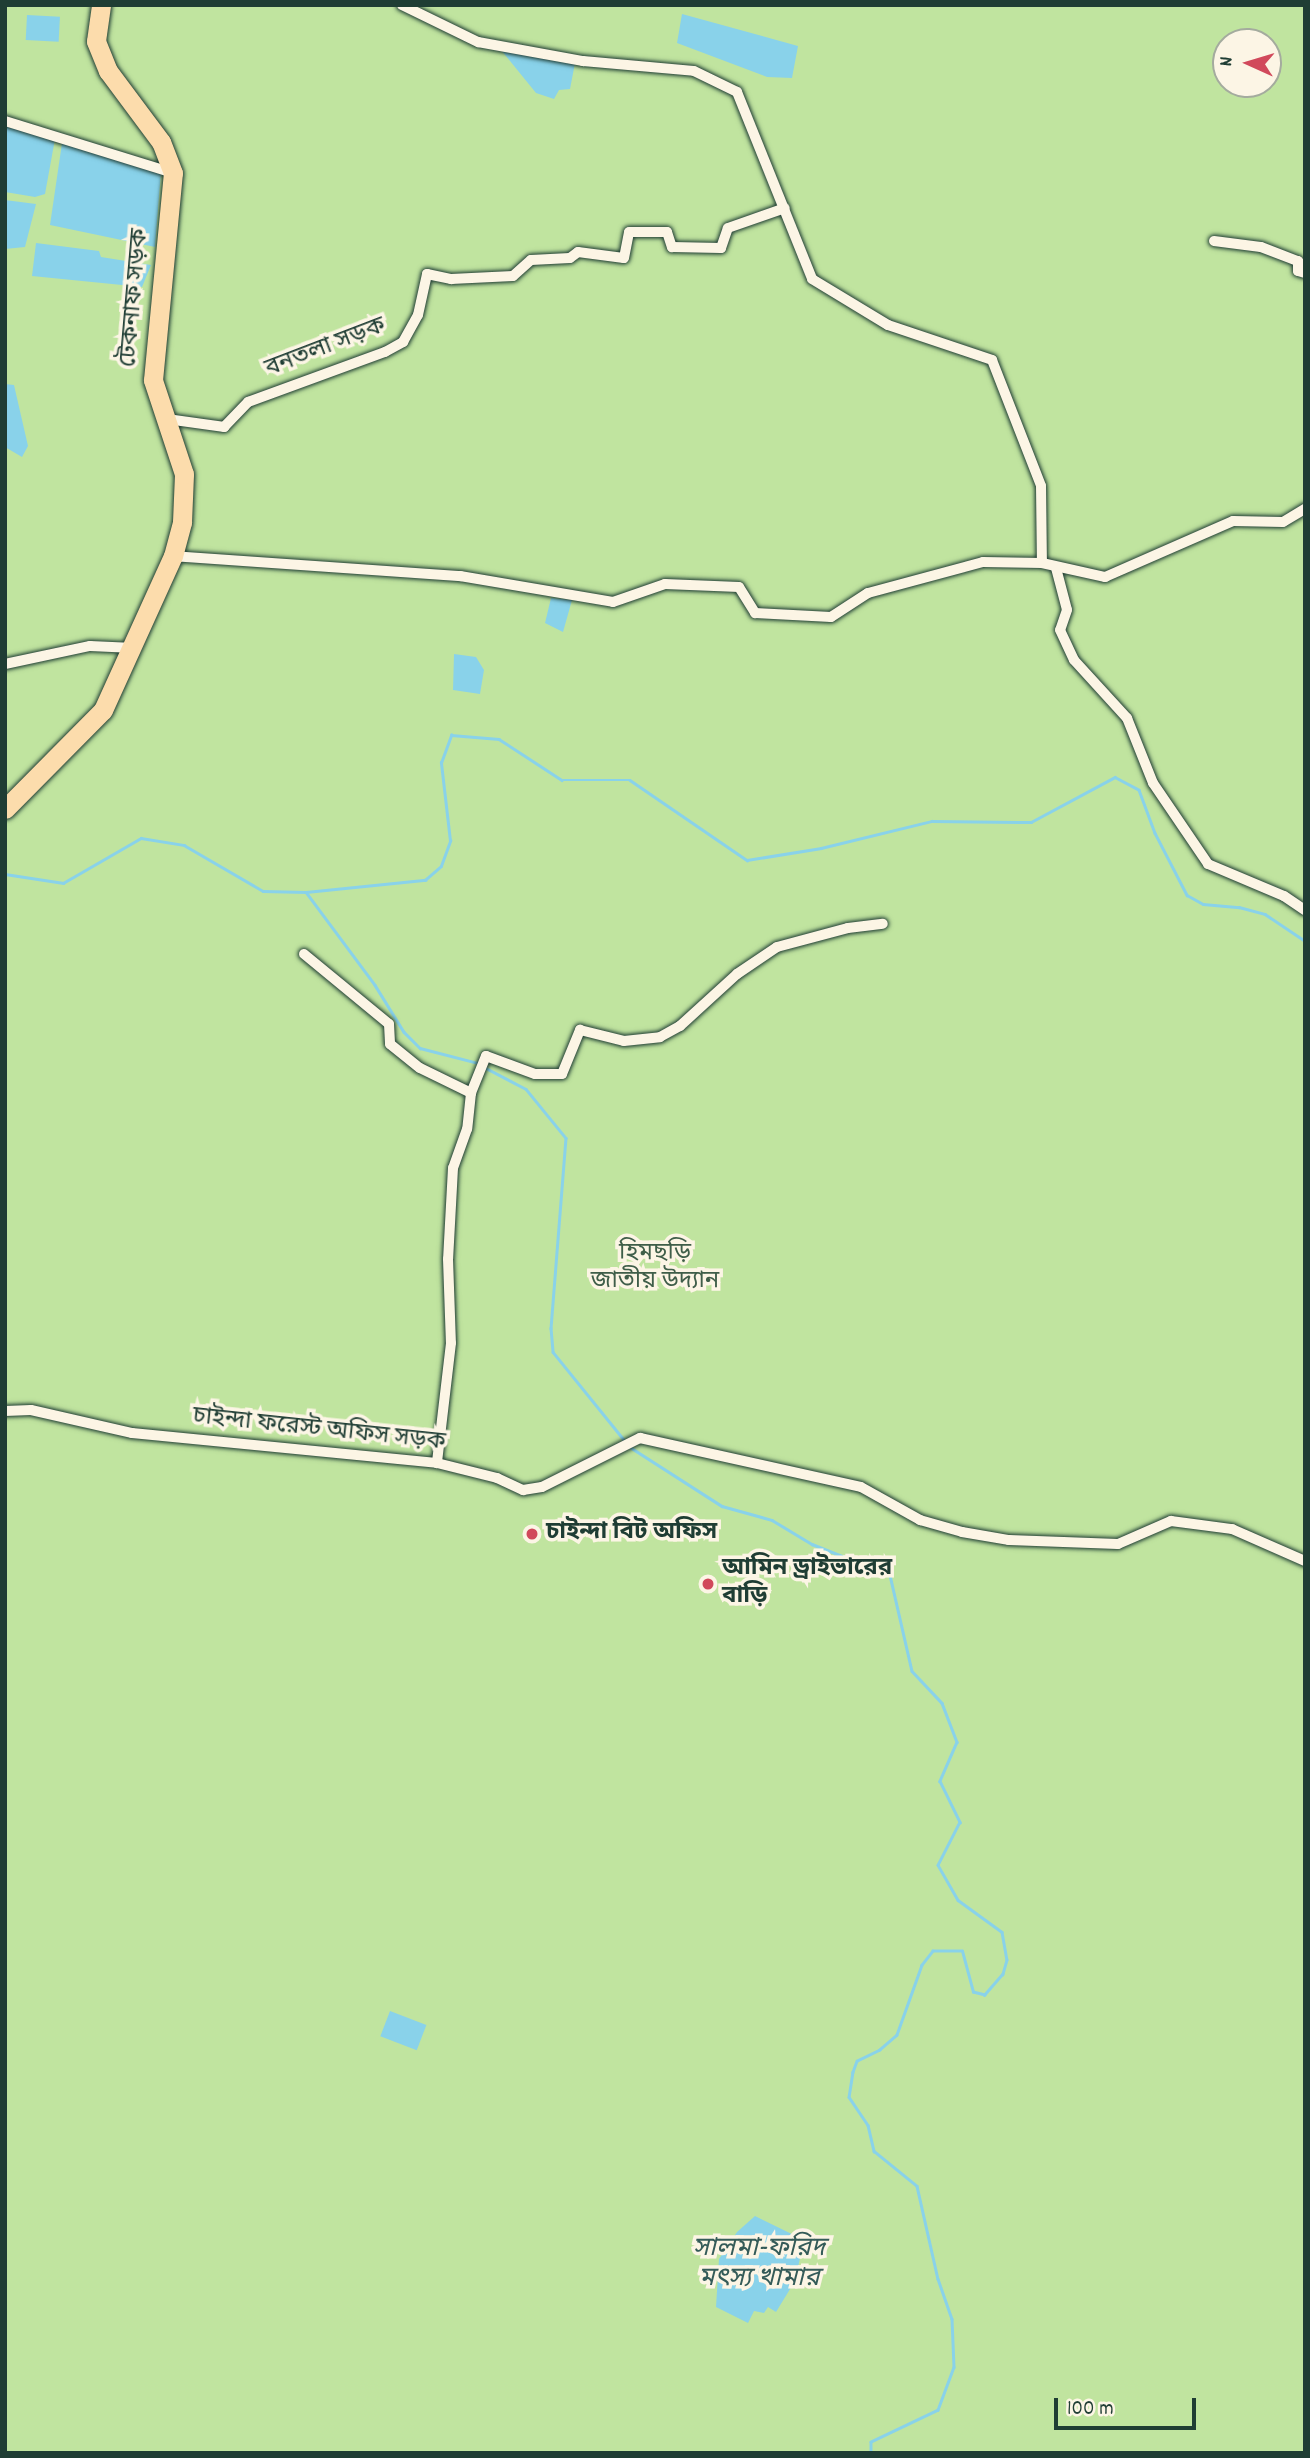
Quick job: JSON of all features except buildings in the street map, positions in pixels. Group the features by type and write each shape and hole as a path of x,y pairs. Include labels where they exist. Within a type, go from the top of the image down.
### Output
{"highway":[{"name":"টেকনাফ সড়ক","path":"5,809 103,710 134,648 173,556 182,522 184,474 153,380 153,354 173,173 161,142 108,71 96,41 101,5"}],"street":[{"path":"402,5 478,42 583,61 694,71 737,92 812,279 888,325 992,360 1041,486 1042,564"},
{"path":"5,121 173,173"},
{"name":"বনতলা সড়ক","path":"167,419 224,427 248,401 385,352 403,342 418,315 427,274 451,279 513,276 531,261 570,258 578,252 624,258 629,232 667,232 671,247 721,248 728,228 785,208"},
{"path":"1214,241 1261,247 1298,261 1298,271 1305,273"},
{"path":"173,556 460,576 613,602 665,584 739,587 755,613 831,617 868,593 983,562 1042,564 1105,577 1233,521 1283,522 1305,509"},
{"path":"1056,568 1067,610 1060,630 1073,660 1127,718 1153,782 1208,864 1284,896 1305,910"},
{"path":"5,664 89,646 134,648"},
{"path":"438,1463 451,1343 448,1259 453,1168 467,1129 471,1093 486,1056 535,1074 562,1074 580,1030 624,1041 660,1037 680,1026 737,974 777,947 848,928 883,924"},
{"path":"304,954 389,1024 390,1044 420,1068 471,1093"},
{"name":"চাইন্দা ফরেস্ট অফিস সড়ক","path":"5,1411 31,1410 132,1433 438,1463 497,1478 523,1490 542,1487 640,1438 861,1487 920,1520 962,1532 1009,1540 1118,1544 1171,1521 1232,1529 1305,1561"}],"green space":[{"name":"হিমছড়ি জাতীয় উদ্যান","path":"5,5 1305,5 1305,2453 5,2453"}],"water":[{"path":"682,14 798,46 792,78 767,77 677,43"},
{"path":"27,15 60,17 59,42 26,40"},
{"path":"501,50 575,63 570,89 559,90 554,99 536,93"},
{"path":"5,126 55,139 45,194 35,197 5,192"},
{"path":"62,143 161,172 155,247 50,225"},
{"path":"5,200 36,204 25,247 5,249"},
{"path":"36,243 99,251 101,257 151,265 142,287 32,276"},
{"path":"5,384 14,385 28,446 22,457 5,447"},
{"path":"551,598 572,600 563,632 545,623"},
{"path":"454,654 476,657 484,670 480,694 453,690"},
{"path":"390,2011 426,2025 417,2050 380,2036"},
{"name":"সালমা-ফরিদ মৎস্য খামার","path":"755,2216 804,2240 795,2281 776,2312 768,2307 764,2313 754,2311 748,2323 716,2307 719,2259 737,2232"}],"waterway":[{"path":"5,874 63,883 141,838 184,845 263,891 306,892 425,880 441,866 450,841 441,763 451,735 499,739 562,780 630,780 747,860 821,848 932,821 1031,822 1115,777 1139,790 1155,833 1187,895 1203,904 1239,907 1265,914 1305,941"},
{"path":"306,892 375,985 404,1032 420,1048 478,1063"},
{"path":"484,1067 526,1089 566,1138 551,1328 553,1352 626,1442"},
{"path":"630,1447 722,1506 772,1520 812,1544 890,1575 912,1671 942,1703 957,1742 940,1781 960,1822 938,1865 958,1900 1002,1932 1007,1960 1003,1974 985,1995 973,1992 962,1951 933,1951 922,1965 897,2035 880,2050 857,2061 853,2072 849,2097 868,2125 874,2151 917,2186 938,2279 952,2319 954,2367 938,2410 871,2442 871,2453"}],"place":[{"name":"চাইন্দা বিট অফিস","path":"532,1534"},
{"name":"আমিন ড্রাইভারের বাড়ি","path":"708,1584"}]}
